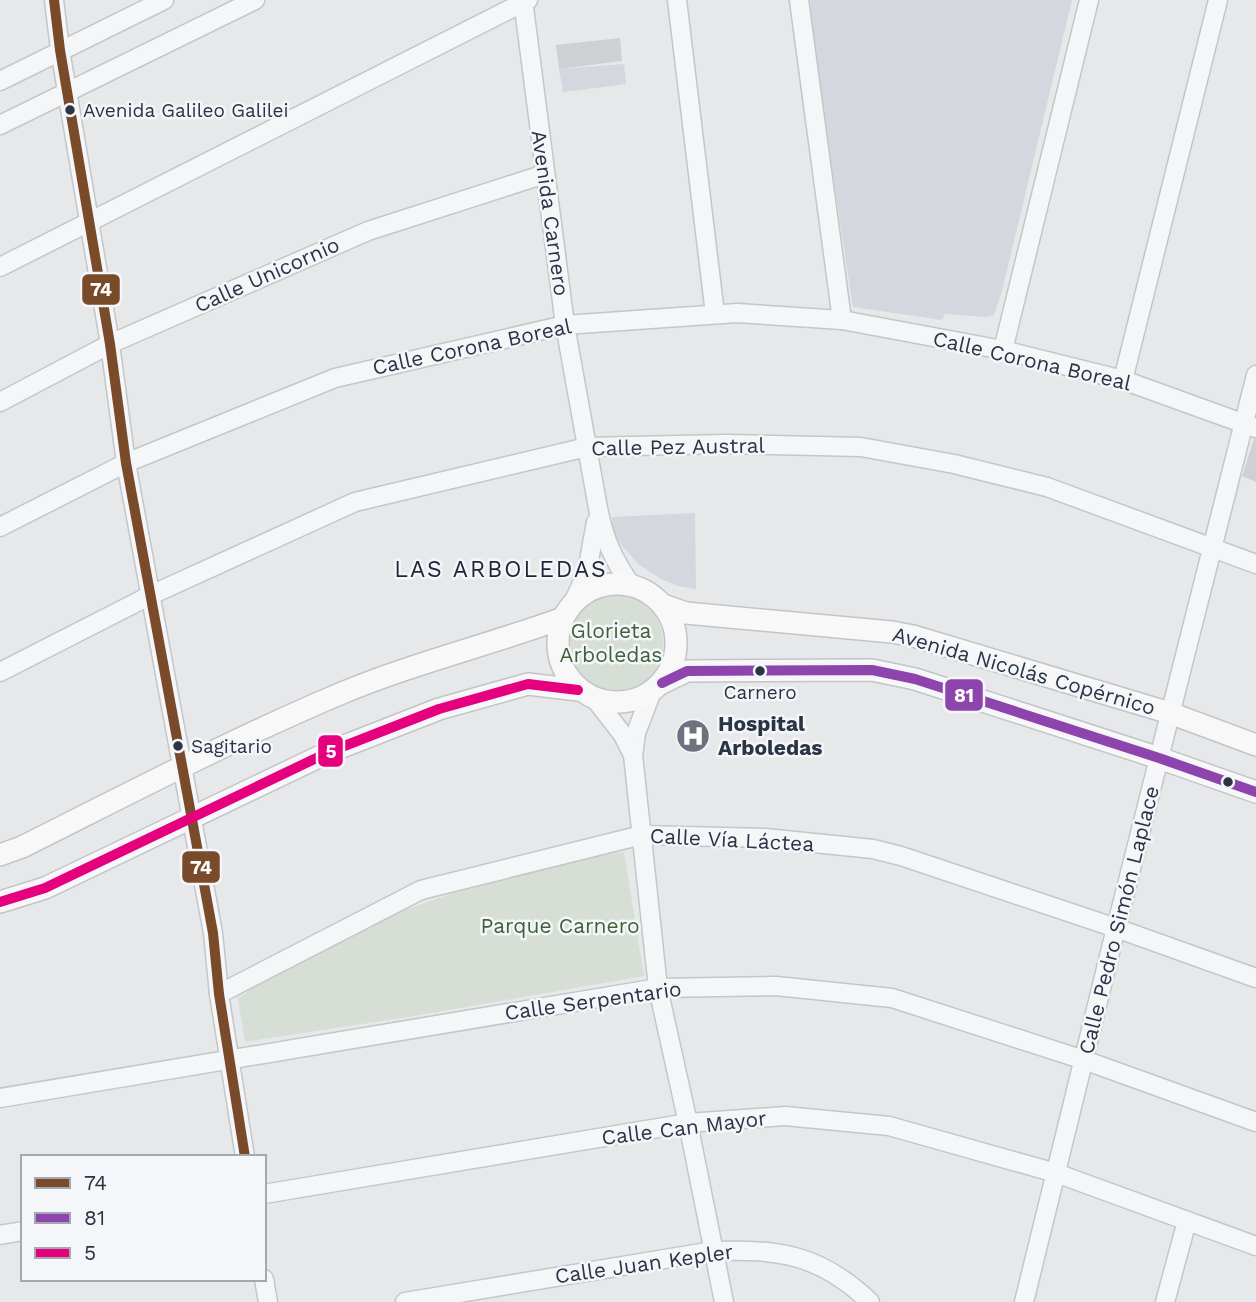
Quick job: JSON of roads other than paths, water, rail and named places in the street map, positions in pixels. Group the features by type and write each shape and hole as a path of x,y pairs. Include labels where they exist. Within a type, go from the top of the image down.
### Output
{"main road":[{"path":"0,855 22,847 184,766 341,694 568,610 591,590 610,584 631,585 648,592 663,605 673,623 676,644 673,664 657,687 630,702 606,702 586,694 528,684 439,709 329,752 45,888 0,902"},
{"name":"Avenida Nicolás Copérnico","path":"663,605 686,613 913,636 1170,713 1256,745"},
{"path":"568,610 557,637 558,657 565,675 586,694"},
{"name":"Avenida Nicolás Copérnico","path":"657,687 687,671 873,670 936,684 1256,792"}],"street":[{"path":"54,0 60,50 110,344 126,463 213,933 219,994 245,1155"},
{"path":"0,81 164,0"},
{"path":"0,125 255,0"},
{"path":"677,0 715,314"},
{"path":"799,0 842,320"},
{"path":"1003,350 1089,0"},
{"path":"1124,380 1218,0"},
{"path":"0,267 525,1"},
{"name":"Avenida Carnero","path":"525,1 565,325 598,508 603,535 615,561 631,585"},
{"name":"Calle Unicornio","path":"0,401 110,344 368,231 545,174"},
{"name":"Calle Corona Boreal","path":"0,527 126,463 335,377 565,325 737,313 842,320 1003,350 1124,380 1250,426"},
{"name":"Calle Pedro Simón Laplace","path":"1024,1302 1211,548 1250,426 1256,374"},
{"name":"Calle Pez Austral","path":"0,672 151,595 355,502 587,447 725,444 861,446 1047,486 1256,564"},
{"name":"Avenida Carnero","path":"568,610 587,572 595,540 598,508"},
{"path":"657,687 636,733 633,755 658,988 724,1302"},
{"path":"586,694 623,735 633,755"},
{"name":"Calle Vía Láctea","path":"219,994 421,890 642,835 765,838 873,849 1116,928 1256,978"},
{"name":"Calle Serpentario","path":"0,1098 658,988 776,986 891,998 1084,1060 1256,1122"},
{"name":"Calle Can Mayor","path":"266,1194 688,1123 785,1116 889,1126 1056,1173 1256,1246"},
{"path":"1165,1302 1187,1221"},
{"path":"0,1235 21,1231"},
{"path":"713,1251 717,1302"},
{"name":"Calle Juan Kepler","path":"405,1302 713,1251 774,1252 808,1261 834,1273 870,1302"},
{"path":"264,1281 268,1302"}],"place":[{"name":"Avenida Galileo Galilei","path":"70,110"},
{"name":"Carnero","path":"760,671"},
{"name":"Hospital Arboledas","path":"693,736"},
{"name":"Sagitario","path":"178,746"}],"district":[{"name":"LAS ARBOLEDAS","path":"501,569"}],"park label":[{"name":"Glorieta Arboledas","path":"611,643"},
{"name":"Parque Carnero","path":"560,926"}]}
